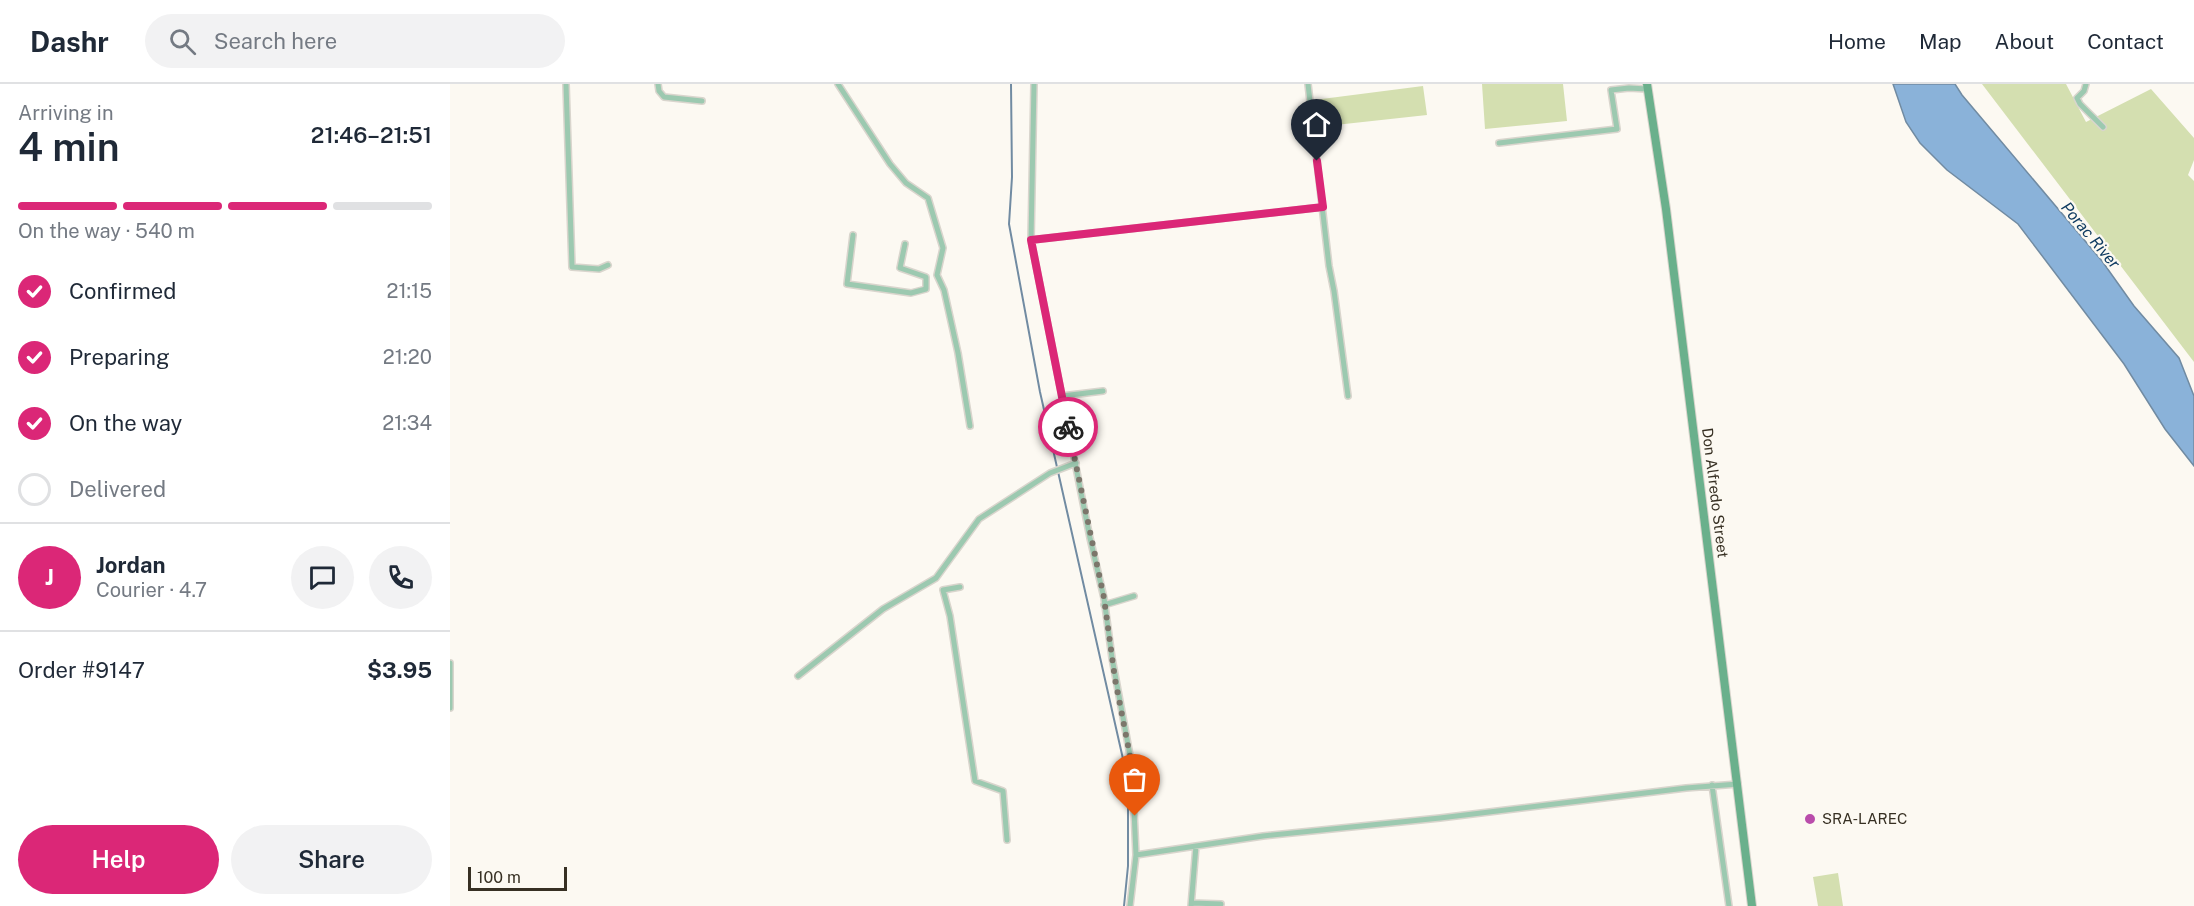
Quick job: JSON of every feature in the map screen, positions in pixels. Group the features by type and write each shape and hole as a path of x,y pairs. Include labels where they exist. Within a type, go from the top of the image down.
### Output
{"street":[{"path":"566,84 572,267 599,268 608,265"},
{"path":"658,84 659,91 664,97 702,101"},
{"path":"838,84 890,164 906,183 928,198 943,248 937,274 944,290 970,426"},
{"path":"1034,84 1031,240 1073,464 1104,605 1132,766 1136,855 1130,906"},
{"path":"1308,84 1329,266 1348,396"},
{"path":"2086,84 2084,91 2077,98 2103,127"},
{"path":"1499,143 1617,129 1611,90 1647,86"},
{"name":"Don Alfredo Street","path":"1647,86 1666,209 1752,906"},
{"path":"1031,240 1323,207"},
{"path":"853,235 847,284 911,293 926,289 926,277 900,268 905,244"},
{"path":"1062,396 1103,391"},
{"path":"798,676 883,609 936,578 978,519 1056,471 1073,464"},
{"path":"960,587 943,590 950,616 975,781 1003,791 1007,840"},
{"path":"1104,605 1134,596"},
{"path":"450,663 450,708"},
{"path":"1136,855 1263,836 1430,819 1712,785 1738,784"},
{"path":"1712,785 1729,906"},
{"path":"1196,846 1192,904 1221,904"}],"green space":[{"path":"1482,84 1563,84 1567,121 1485,129"},
{"path":"1982,84 2066,84 2086,122 2151,89 2194,138 2194,160 2188,175 2194,181 2194,362"},
{"path":"1423,86 1427,115 1317,127 1314,100"},
{"path":"1838,873 1843,906 1818,906 1813,877"}],"water":[{"path":"1893,84 1955,84 2102,261 2134,306 2179,358 2194,396 2194,466 2165,429 2124,364 2018,224 1947,170 1920,143 1906,122"}],"waterway":[{"path":"1011,84 1012,177 1009,224 1040,392 1128,781 1128,866 1124,906"}],"way so far":[{"path":"1068,427 1104,598 1104,612 1115,679 1132,766 1135,816"}],"place":[{"name":"SRA-LAREC","path":"1810,819"}],"route":[{"path":"1068,427 1031,240 1323,207 1317,161"}],"water label":[{"name":"Porac River","path":"2091,235"}]}
